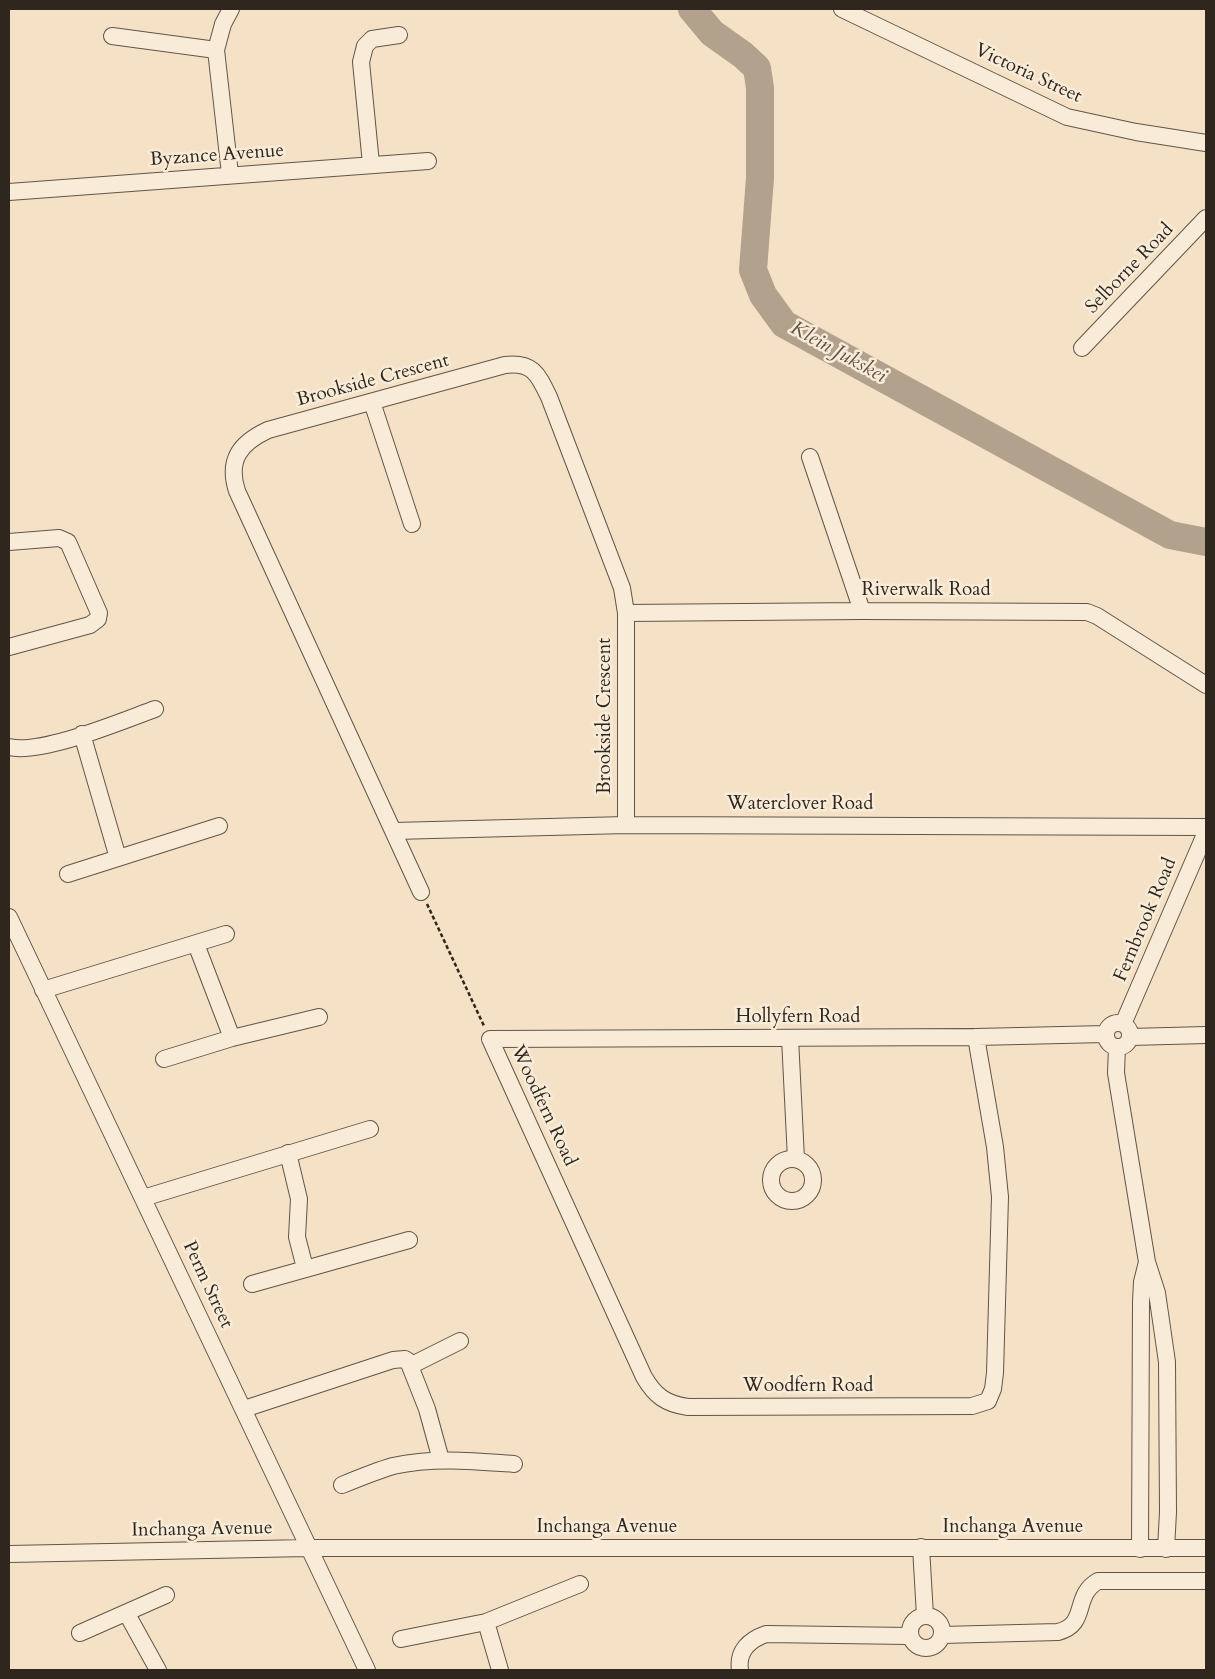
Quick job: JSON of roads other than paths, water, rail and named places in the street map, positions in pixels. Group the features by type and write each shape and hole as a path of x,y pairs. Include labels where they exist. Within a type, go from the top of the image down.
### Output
{"street":[{"path":"230,174 216,50 223,24 231,9"},
{"name":"Victoria Street","path":"842,9 1067,116 1136,132 1206,143"},
{"path":"371,164 361,62 362,52 372,39 399,35"},
{"path":"112,36 216,50"},
{"name":"Byzance Avenue","path":"9,192 230,174 428,162"},
{"name":"Selborne Road","path":"1082,348 1206,218"},
{"name":"Brookside Crescent","path":"422,892 247,515 233,476 234,463 240,450 258,435 505,365 520,364 534,371 549,397 619,576 626,613 626,825"},
{"path":"372,402 412,524"},
{"path":"810,457 862,610"},
{"path":"9,542 60,538 68,542 99,613 98,619 90,625 9,647"},
{"name":"Riverwalk Road","path":"626,613 862,610 1087,612 1097,616 1206,685"},
{"path":"9,747 30,748 82,734 156,710"},
{"path":"82,734 118,858"},
{"name":"Waterclover Road","path":"394,831 626,825 1206,828"},
{"path":"68,874 219,826"},
{"name":"Fernbrook Road","path":"1127,1031 1206,832"},
{"name":"Perm Street","path":"9,917 367,1670"},
{"path":"43,990 226,934"},
{"path":"196,944 232,1038"},
{"path":"164,1059 232,1038 319,1017"},
{"path":"1117,1048 1108,1043 1106,1034 1110,1025 1117,1023 1127,1031 1206,1036"},
{"path":"1117,1048 1127,1044 1127,1031"},
{"name":"Hollyfern Road","path":"490,1040 976,1038 1106,1034"},
{"path":"790,1038 796,1158"},
{"name":"Woodfern Road","path":"490,1040 644,1376 658,1396 667,1402 688,1408 972,1406 988,1401 993,1389 995,1373 1000,1196 995,1147 976,1038"},
{"path":"1117,1048 1116,1073 1147,1262 1157,1293 1167,1362 1168,1478 1166,1549"},
{"path":"143,1198 370,1129"},
{"path":"288,1153 299,1199 297,1237 305,1268"},
{"path":"252,1284 409,1240"},
{"path":"1140,1549 1142,1282 1147,1262"},
{"path":"410,1366 460,1341"},
{"path":"244,1409 393,1360 404,1359 410,1366 432,1425 441,1460"},
{"path":"1141,1363 1167,1362"},
{"path":"342,1485 392,1466 441,1460 514,1464"},
{"path":"1141,1478 1168,1478"},
{"name":"Inchanga Avenue","path":"9,1554 308,1548 1206,1548"},
{"path":"921,1548 925,1616"},
{"path":"942,1635 1058,1632 1068,1629 1076,1622 1085,1591 1098,1581 1206,1581"},
{"path":"401,1639 486,1622 580,1584"},
{"path":"80,1633 127,1614 166,1595"},
{"path":"127,1614 158,1670"},
{"path":"925,1616 931,1617 940,1624 942,1635 936,1646 923,1649 912,1642 910,1636 911,1625 914,1620 925,1616"},
{"path":"486,1622 500,1670"},
{"path":"740,1670 739,1656 743,1649 751,1641 766,1634 910,1636"}],"waterway":[{"name":"Klein Jukskei","path":"692,9 712,33 743,55 757,68 760,88 760,178 753,270 763,295 784,324 1170,535 1206,542"}]}
